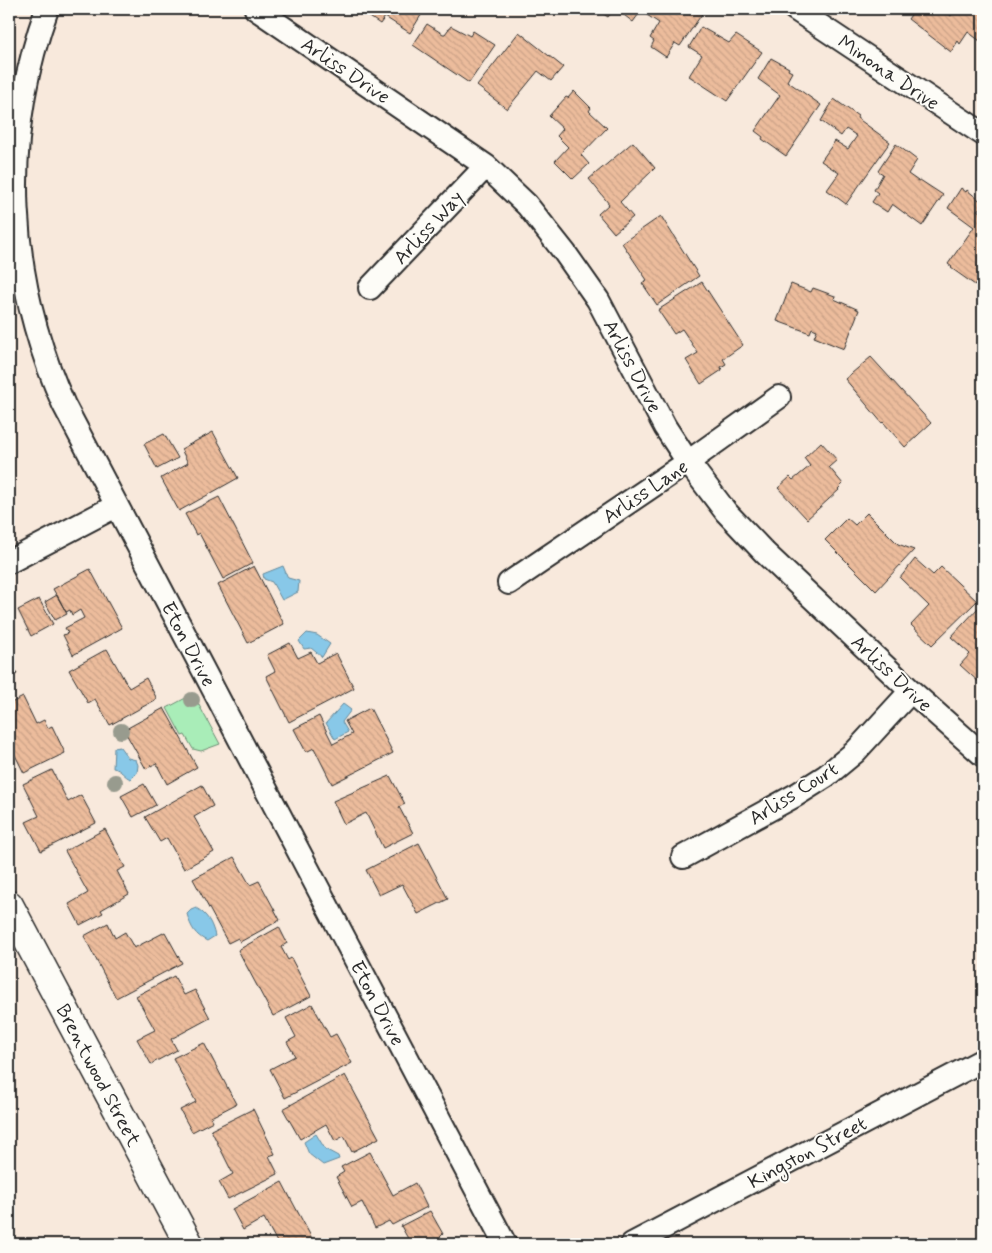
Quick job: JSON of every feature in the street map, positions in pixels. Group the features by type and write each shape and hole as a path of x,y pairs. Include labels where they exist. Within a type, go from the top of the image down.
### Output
{"street":[{"name":"Eton Drive","path":"47,9 32,52 22,92 16,145 14,208 16,239 32,318 51,377 116,506 505,1244"},
{"name":"Arliss Drive","path":"256,9 486,166 527,205 565,253 598,300 665,426 688,462 726,512 765,553 983,756"},
{"name":"Minona Drive","path":"795,9 983,134"},
{"name":"Arliss Way","path":"370,288 486,166"},
{"name":"Arliss Lane","path":"509,583 688,462 779,397"},
{"path":"9,562 116,506"},
{"name":"Arliss Court","path":"683,857 796,795 826,776 855,752 911,691"},
{"name":"Brentwood Street","path":"9,905 189,1244"},
{"name":"Kingston Street","path":"632,1244 983,1060"}],"green space":[{"path":"193,694 220,744 201,751 193,749 185,735 182,736 167,708"}],"water":[{"path":"283,566 288,578 299,581 298,592 282,600 272,582 264,579 263,574"},
{"path":"307,633 317,635 330,644 322,657 311,648 304,649 299,641"},
{"path":"343,704 351,710 342,722 348,732 335,739 326,723"},
{"path":"120,747 128,758 136,760 138,765 137,773 131,779 113,768 114,748"},
{"path":"196,908 206,916 214,931 215,936 207,941 196,934 187,914"},
{"path":"316,1134 325,1149 338,1156 339,1159 323,1165 309,1154 304,1142"}],"building":[{"path":"358,9 418,9 423,12 410,33 385,17 380,24"},
{"path":"596,9 614,9 608,17"},
{"path":"622,9 694,9 702,14 680,46 675,43 666,57 651,47 654,41 650,38 659,23 641,11 633,22 620,12"},
{"path":"915,9 942,9 951,16 956,9 983,9 983,37 980,41 968,32 960,44 958,41 951,52 908,19"},
{"path":"427,24 443,34 451,26 470,36 473,31 495,45 469,83 413,45"},
{"path":"701,27 729,43 736,35 762,52 727,101 689,76 702,55 689,47"},
{"path":"519,32 563,67 551,81 538,71 507,109 477,86"},
{"path":"771,58 789,68 788,70 792,72 787,81 821,105 786,156 762,139 763,137 755,131 780,95 758,79"},
{"path":"574,91 591,108 589,111 607,128 581,155 589,164 573,179 555,161 568,147 557,136 563,129 549,116"},
{"path":"834,99 890,142 846,204 827,190 839,173 821,161 835,141 848,149 857,136 846,129 841,136 821,121"},
{"path":"633,142 655,168 620,202 633,217 614,233 598,214 609,204 589,179"},
{"path":"896,144 917,160 908,174 943,195 922,226 892,204 887,212 872,202 878,193 874,190 883,174 878,171"},
{"path":"961,188 966,192 967,190 983,203 983,206 977,210 983,214 983,274 975,285 948,264 974,227 948,208"},
{"path":"661,216 699,276 657,305 642,283 647,280 622,243"},
{"path":"702,282 743,345 723,359 726,364 721,367 722,370 701,384 686,360 698,353 682,329 674,334 658,310"},
{"path":"791,284 811,292 813,288 835,296 834,299 859,310 844,349 814,337 817,330 812,328 810,333 777,321"},
{"path":"871,357 931,423 905,447 845,379"},
{"path":"213,432 238,478 179,511 161,478 188,463 181,449"},
{"path":"164,434 178,458 157,469 144,444"},
{"path":"821,442 837,460 829,467 843,484 839,490 807,519 778,488 790,477 793,480 810,466 804,458"},
{"path":"219,497 253,563 223,579 199,533 196,535 185,514"},
{"path":"867,513 898,544 914,550 876,591 825,540 847,518 855,525"},
{"path":"915,559 933,575 941,567 977,601 932,645 911,625 929,606 900,578"},
{"path":"254,566 284,624 248,643 218,585"},
{"path":"90,569 122,628 73,655 63,635 68,633 65,628 84,618 80,610 72,615 70,610 66,612 53,589"},
{"path":"57,595 67,614 55,620 45,602"},
{"path":"39,599 53,624 31,636 18,610"},
{"path":"979,607 983,611 983,688 960,665 970,654 951,637"},
{"path":"290,643 298,658 311,652 317,663 336,653 354,688 289,722 266,676 275,671 267,655"},
{"path":"107,649 129,688 146,678 157,699 110,725 95,699 88,703 69,670"},
{"path":"9,658 17,674 9,678"},
{"path":"23,697 36,724 44,720 48,728 52,726 65,753 24,773 9,743 9,704"},
{"path":"164,708 197,767 167,784 156,763 146,769 124,730"},
{"path":"370,708 393,753 332,784 314,748 306,752 294,729 319,716 333,744 352,734 345,721"},
{"path":"52,770 68,802 81,795 96,823 41,851 26,822 39,816 23,784"},
{"path":"390,776 405,804 399,807 413,833 383,848 366,813 344,824 333,801"},
{"path":"144,784 156,805 133,817 121,796"},
{"path":"202,785 213,806 194,817 214,852 184,869 167,838 160,842 145,817"},
{"path":"105,829 125,867 117,871 129,894 101,910 103,913 80,925 69,904 88,893 65,851"},
{"path":"419,843 448,899 418,914 402,884 379,895 366,870"},
{"path":"234,857 250,885 259,881 280,920 240,942 238,938 228,943 193,879"},
{"path":"108,923 115,938 125,932 134,948 165,932 182,963 116,998 84,936"},
{"path":"279,927 287,943 281,947 288,960 291,958 311,996 273,1016 238,950"},
{"path":"174,976 184,995 195,990 210,1018 171,1039 177,1050 151,1064 137,1039 155,1030 136,996"},
{"path":"312,1004 330,1037 336,1034 352,1063 285,1098 270,1069 295,1056 287,1042 296,1037 286,1018"},
{"path":"204,1043 236,1104 211,1117 213,1121 192,1132 180,1110 196,1102 173,1058"},
{"path":"345,1075 379,1138 352,1152 344,1136 335,1141 326,1124 300,1139 283,1109"},
{"path":"253,1109 275,1154 269,1156 278,1174 228,1199 219,1182 233,1174 211,1130"},
{"path":"370,1152 393,1195 415,1183 427,1207 392,1225 389,1221 375,1228 362,1202 352,1207 336,1177 344,1172 341,1167"},
{"path":"282,1182 315,1244 278,1244 264,1218 243,1230 232,1209"},
{"path":"430,1211 443,1234 440,1237 444,1244 411,1244 401,1226"}]}
